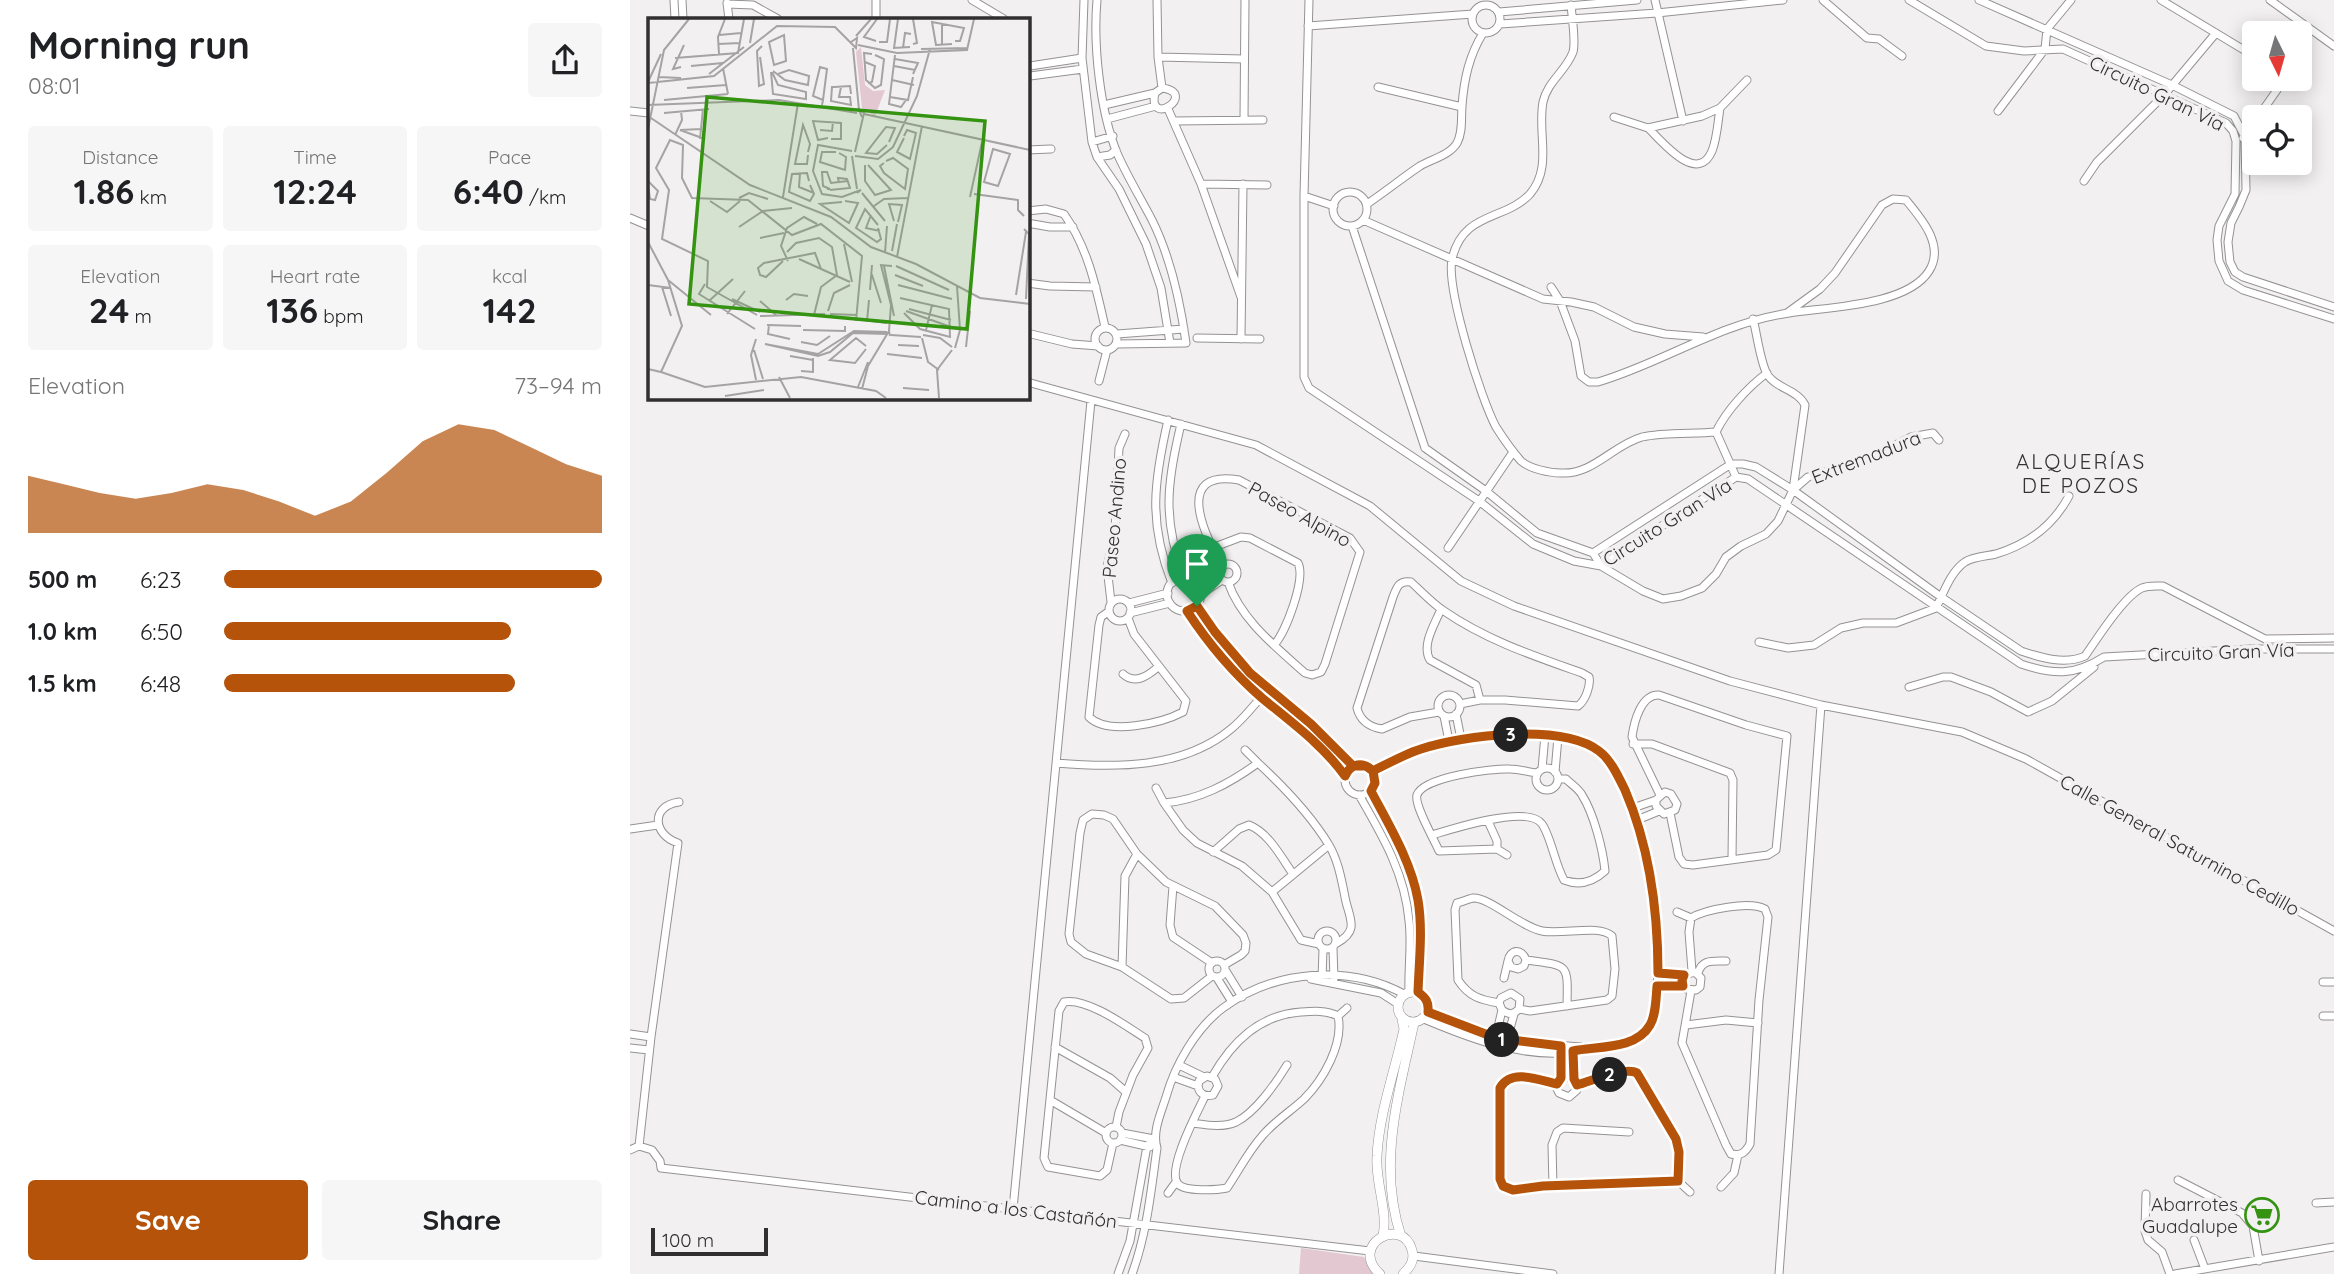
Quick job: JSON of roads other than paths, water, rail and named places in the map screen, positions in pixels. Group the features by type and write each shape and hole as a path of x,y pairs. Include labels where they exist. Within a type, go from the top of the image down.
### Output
{"street":[{"path":"674,0 675,18"},
{"path":"682,0 683,18"},
{"path":"876,0 876,18"},
{"path":"972,0 1002,18"},
{"path":"1084,0 1082,58 1092,142 1097,157 1119,189 1146,244 1161,288 1170,344"},
{"path":"1097,0 1097,48 1107,119 1116,150 1153,221 1169,262 1180,303 1186,343 1116,344 1107,350 1099,381"},
{"path":"1104,106 1158,91 1168,89 1175,99 1173,105 1162,109 1156,106 1153,100 1158,91 1157,0"},
{"path":"1244,121 1245,0"},
{"name":"Circuito Gran Vía","path":"1308,0 1304,377 1310,388 1479,501 1533,544 1574,561 1601,566 1736,477 1748,478 2021,664 2049,672 2071,672 2083,669 2104,657 2251,649 2334,649"},
{"path":"1499,12 1637,0"},
{"path":"1655,0 1683,121"},
{"path":"1500,24 1657,13 1783,0"},
{"path":"1823,0 1867,38 1880,39 1902,56"},
{"name":"Circuito Gran Vía","path":"1909,0 1986,46 2024,51 2063,49 2225,123 2233,131 2236,141 2235,194 2219,226 2217,240 2219,261 2228,281"},
{"name":"Circuito Gran Vía","path":"1979,0 2172,85 2234,117 2242,132"},
{"path":"1998,111 2045,49 2047,29 2071,0"},
{"path":"2161,0 2242,49"},
{"path":"2270,0 2334,46"},
{"path":"727,2 753,5 776,18"},
{"path":"1485,4 1493,6 1499,12 1500,24 1495,31 1483,33 1473,26 1473,14 1478,7 1485,4"},
{"path":"1571,5 1573,51 1552,81 1544,99 1541,122 1545,160 1539,177 1530,193 1512,207 1484,217 1471,226 1459,242 1452,260 1452,288 1483,394 1496,425 1513,452 1524,463 1561,473 1581,472 1641,437 1716,432"},
{"path":"1308,26 1473,14"},
{"path":"1367,204 1456,145 1461,130 1466,72 1473,50 1483,33"},
{"path":"2084,181 2097,162 2164,95 2216,33"},
{"path":"1158,57 1244,59"},
{"path":"1029,64 1082,58"},
{"path":"1029,77 1083,68"},
{"path":"1648,128 1702,117 1720,108 1747,80"},
{"path":"1378,87 1462,107"},
{"path":"1107,119 1156,106"},
{"path":"1168,108 1201,184 1241,297"},
{"path":"1614,117 1648,128 1689,164 1707,159 1713,150 1720,108"},
{"path":"630,111 648,113"},
{"path":"1174,121 1263,120"},
{"path":"1092,142 1113,136"},
{"path":"2236,141 2242,138"},
{"path":"1029,150 1051,149"},
{"path":"1097,157 1110,155 1116,150"},
{"name":"Circuito Gran Vía","path":"2235,272 2230,262 2228,242 2231,223 2246,190 2246,175"},
{"path":"1201,184 1267,185"},
{"path":"1241,339 1243,184"},
{"path":"1349,192 1362,197 1367,204 1367,213 1363,220 1352,226 1336,219 1334,206 1338,198 1349,192"},
{"path":"1304,196 1334,206"},
{"path":"1551,287 1560,302 1575,341 1581,376 1589,382 1611,378 1703,337 1754,319 1875,300 1903,292 1920,282 1936,258 1933,240 1906,200 1893,199 1882,205 1835,273 1820,289 1787,313"},
{"path":"1029,211 1056,210 1064,214 1073,227 1084,247 1105,327"},
{"path":"630,218 648,226"},
{"path":"1363,220 1543,299 1594,307 1634,327 1665,334 1703,337"},
{"path":"1029,223 1073,227"},
{"path":"1352,226 1425,449 1417,460"},
{"path":"2334,307 2235,272 2228,281 2243,290 2334,319"},
{"path":"1029,283 1096,287"},
{"path":"1593,553 1601,566 1643,591 1663,599 1681,596 1702,588 1716,574 1726,557 1741,545 1766,534 1777,521 1793,490 1805,405 1801,396 1773,380 1767,373 1754,319"},
{"path":"1105,327 1117,334 1184,329"},
{"path":"1098,346 1095,340 1097,333 1105,327"},
{"path":"1029,333 1107,350"},
{"path":"1116,344 1117,334"},
{"path":"1197,338 1260,339"},
{"path":"1716,432 1749,386 1767,373"},
{"name":"Calle General Saturnino Cedillo","path":"1029,383 1256,445 1370,506 1461,581 1514,606 1730,681 1821,705 1962,732 2026,759 2334,931"},
{"path":"1013,1209 1091,401"},
{"path":"1168,420 1154,495 1161,554 1172,583"},
{"path":"1181,424 1168,495 1174,551 1184,577 1196,582 1223,579"},
{"path":"1716,432 1736,477"},
{"name":"Extremadura","path":"1793,490 1808,477 1868,459 1911,437 1933,433 1939,440"},
{"name":"Paseo Andino","path":"1125,434 1119,448 1115,532 1107,567 1111,602 1099,625 1088,714 1091,719 1114,725 1137,726 1161,722 1183,712 1186,701 1134,634 1129,603"},
{"name":"Circuito Gran Vía","path":"1425,449 1486,491 1537,533 1593,553 1731,464 1756,467 2021,650 2054,660 2074,661 2085,656 2129,598 2141,588 2153,586 2164,586 2264,639 2334,638"},
{"path":"1448,548 1513,452"},
{"path":"1796,466 1808,477"},
{"name":"Paseo Alpino","path":"1225,478 1239,480 1350,538 1357,545 1360,557 1321,672 1312,675 1306,673 1274,645 1237,605 1223,579 1236,577 1236,568 1231,564 1222,566 1212,548 1200,519 1199,499 1209,480 1225,478"},
{"path":"1683,496 1690,506"},
{"path":"1759,642 1788,648 1814,645 1841,628 1863,623 1896,623 1936,608 1952,577 1965,562 2009,550 2036,537 2060,513 2070,496"},
{"path":"1212,548 1241,537 1251,538 1298,563 1301,568 1300,579 1284,633 1274,645"},
{"path":"1222,566 1223,579"},
{"path":"1184,577 1172,583 1168,593 1170,603 1176,609 1187,611 1197,606 1201,594 1223,579"},
{"path":"1456,714 1410,717 1382,729 1367,723 1359,715 1357,701 1399,584 1405,581 1411,582 1441,609 1500,643 1582,673 1590,682 1582,702 1577,706 1542,702 1480,701 1460,705"},
{"path":"1196,582 1201,594"},
{"name":"Paseo Andino","path":"1111,602 1122,599 1129,603 1168,593"},
{"path":"1108,612 1118,621 1170,603"},
{"path":"1197,606 1250,673 1311,724 1353,766 1366,766 1373,771 1375,783 1371,791 1359,795"},
{"path":"1441,609 1426,646 1426,654 1430,660 1476,685 1480,701"},
{"path":"1187,611 1214,649 1261,697 1323,750 1345,776 1348,788 1359,795 1391,851 1401,877 1410,923 1411,993"},
{"path":"2251,649 2253,635"},
{"path":"1909,687 1951,677 1991,692 2028,712 2052,701 2089,672 2094,667 2093,663 2085,656"},
{"path":"1123,674 1132,679 1140,679 1158,666"},
{"path":"1633,808 1658,797 1665,792 1676,798 1677,804 1670,813 1679,857 1684,864 1768,855 1776,850 1787,736 1659,695 1645,699 1633,729 1633,744 1658,797 1656,806 1659,811"},
{"path":"1449,741 1438,702 1443,696 1454,696 1460,705"},
{"path":"1056,763 1126,766 1177,756 1201,748 1231,729 1261,697"},
{"path":"1460,705 1456,714 1461,739"},
{"path":"1779,1274 1821,705"},
{"path":"1373,771 1422,749 1449,741 1495,734 1545,735 1586,743 1605,756 1633,808 1652,881 1658,928 1658,973 1652,1023 1645,1032 1625,1043 1573,1049 1506,1044 1474,1039 1422,1018 1402,1019"},
{"path":"1545,735 1537,784 1541,789 1552,789 1557,776 1558,737"},
{"path":"1633,744 1652,744 1730,773 1733,780 1732,858"},
{"path":"1156,788 1183,830 1197,843 1242,866 1272,892 1301,940 1321,946 1335,945 1346,937 1352,926 1337,864 1329,845 1289,793 1245,750"},
{"path":"1164,803 1189,799 1213,790 1258,763"},
{"path":"1345,776 1353,766"},
{"path":"1432,835 1464,825 1518,816 1532,818 1542,823 1564,880 1573,883 1595,880 1605,871 1604,857 1582,795 1566,779 1557,776 1549,768 1540,771 1509,768 1484,770 1439,779 1422,787 1417,794 1417,804 1439,851 1497,849 1507,855"},
{"path":"1371,791 1400,846 1417,897 1420,920 1411,993 1398,1003"},
{"path":"630,1150 639,1146 649,1050 678,843 664,837 658,825 666,806 679,802"},
{"path":"1637,820 1659,811 1670,813"},
{"path":"1092,814 1113,819 1138,854 1173,886 1215,906 1243,935 1247,943 1245,951 1225,968 1223,976 1215,977 1184,998 1171,999 1122,967 1086,954 1071,942 1069,934 1080,833 1083,820 1092,814"},
{"path":"1488,821 1497,841 1497,849"},
{"path":"630,829 658,825"},
{"path":"1213,852 1239,829 1250,825 1264,835 1293,874"},
{"path":"1272,892 1329,845"},
{"path":"1122,967 1125,876 1138,854"},
{"path":"1173,886 1170,925 1173,937 1212,963 1220,961 1242,997"},
{"path":"1474,898 1483,900 1516,921 1541,931 1560,934 1606,931 1612,936 1615,969 1612,996 1607,1000 1567,1006 1507,1014 1501,1007 1478,999 1464,990 1458,980 1457,903 1474,898"},
{"path":"1763,908 1771,901"},
{"path":"1691,918 1701,912 1755,905 1763,908 1768,917 1750,1144 1745,1152 1738,1155 1731,1154 1726,1145 1682,1043 1691,991"},
{"path":"1678,912 1691,918"},
{"path":"1691,918 1691,973"},
{"path":"1322,978 1320,935 1325,931 1334,933 1334,979"},
{"path":"1503,978 1509,956 1513,951 1524,954 1526,960 1524,966 1518,969 1511,967 1508,961"},
{"path":"1526,960 1565,968 1568,974 1567,1006"},
{"path":"1683,986 1682,980 1705,962 1726,961"},
{"path":"1212,963 1209,971 1231,1002"},
{"path":"1658,973 1691,973 1702,982 1700,987 1691,991"},
{"path":"1118,1274 1130,1241 1147,1146 1154,1139 1179,1065 1208,1022 1231,1002 1264,987 1303,978 1368,979 1424,997 1429,1004 1422,1018 1390,1143 1391,1193 1401,1236"},
{"path":"1334,979 1381,993 1398,1003 1404,1029 1379,1135 1377,1160 1385,1225 1383,1236"},
{"path":"2323,982 2334,982"},
{"path":"1657,986 1683,986 1691,991"},
{"path":"1495,1041 1505,994 1516,995 1520,999 1506,1044"},
{"path":"1073,1000 1107,1014 1145,1038 1148,1048 1126,1092 1119,1112 1118,1136 1107,1170 1100,1176 1048,1167 1044,1158 1059,1011 1064,1002 1073,1000"},
{"path":"1339,1016 1347,1008"},
{"path":"1179,1065 1208,1077 1217,1082 1218,1089 1213,1095 1205,1096 1200,1092 1199,1081 1208,1077 1238,1039 1252,1028 1291,1013 1330,1012 1339,1016"},
{"path":"1205,1096 1181,1149 1175,1175 1180,1186 1189,1189 1228,1192 1251,1149 1267,1130 1305,1098 1316,1085 1328,1065 1336,1043 1339,1016"},
{"path":"2323,1016 2334,1016"},
{"path":"1686,1026 1726,1020 1758,1023"},
{"path":"630,1034 651,1037"},
{"path":"1055,1046 1110,1077 1126,1092"},
{"path":"630,1048 649,1050"},
{"path":"1561,1049 1559,1094 1569,1097 1577,1090 1573,1049"},
{"path":"1192,1123 1209,1126 1237,1121 1264,1098 1287,1065"},
{"path":"1576,1082 1622,1071 1632,1070 1637,1073 1676,1139 1679,1152 1678,1181 1689,1192"},
{"path":"1576,1082 1568,1076 1559,1081 1523,1077 1512,1077 1504,1081 1500,1088 1499,1122 1500,1179 1503,1186 1513,1190 1678,1181"},
{"path":"1173,1077 1198,1086"},
{"path":"1050,1101 1106,1133 1108,1141 1118,1136 1154,1139"},
{"path":"1553,1187 1552,1145 1557,1132 1563,1128 1629,1132"},
{"path":"1106,1133 1108,1129 1118,1136 1157,1148"},
{"path":"1132,1274 1147,1225 1157,1148 1154,1139"},
{"name":"Camino a los Castañón","path":"639,1146 652,1150 660,1161 661,1168 1370,1251"},
{"path":"1721,1187 1734,1173 1738,1155"},
{"path":"2178,1180 2242,1213 2253,1226 2259,1261"},
{"path":"1168,1193 1177,1182"},
{"path":"2146,1194 2145,1231 2148,1240 2162,1252 2173,1274 2334,1247"},
{"path":"2316,1203 2334,1202"},
{"path":"1380,1274 1370,1260 1370,1251 1375,1242 1383,1236 1395,1234 1410,1244 1413,1256 1410,1267 1403,1274"},
{"path":"2194,1240 2205,1269"},
{"path":"1413,1256 1553,1274"}],"place":[{"name":"Abarrotes Guadalupe","path":"2262,1215"}],"district":[{"name":"ALQUERÍAS DE POZOS","path":"2081,474"}]}
